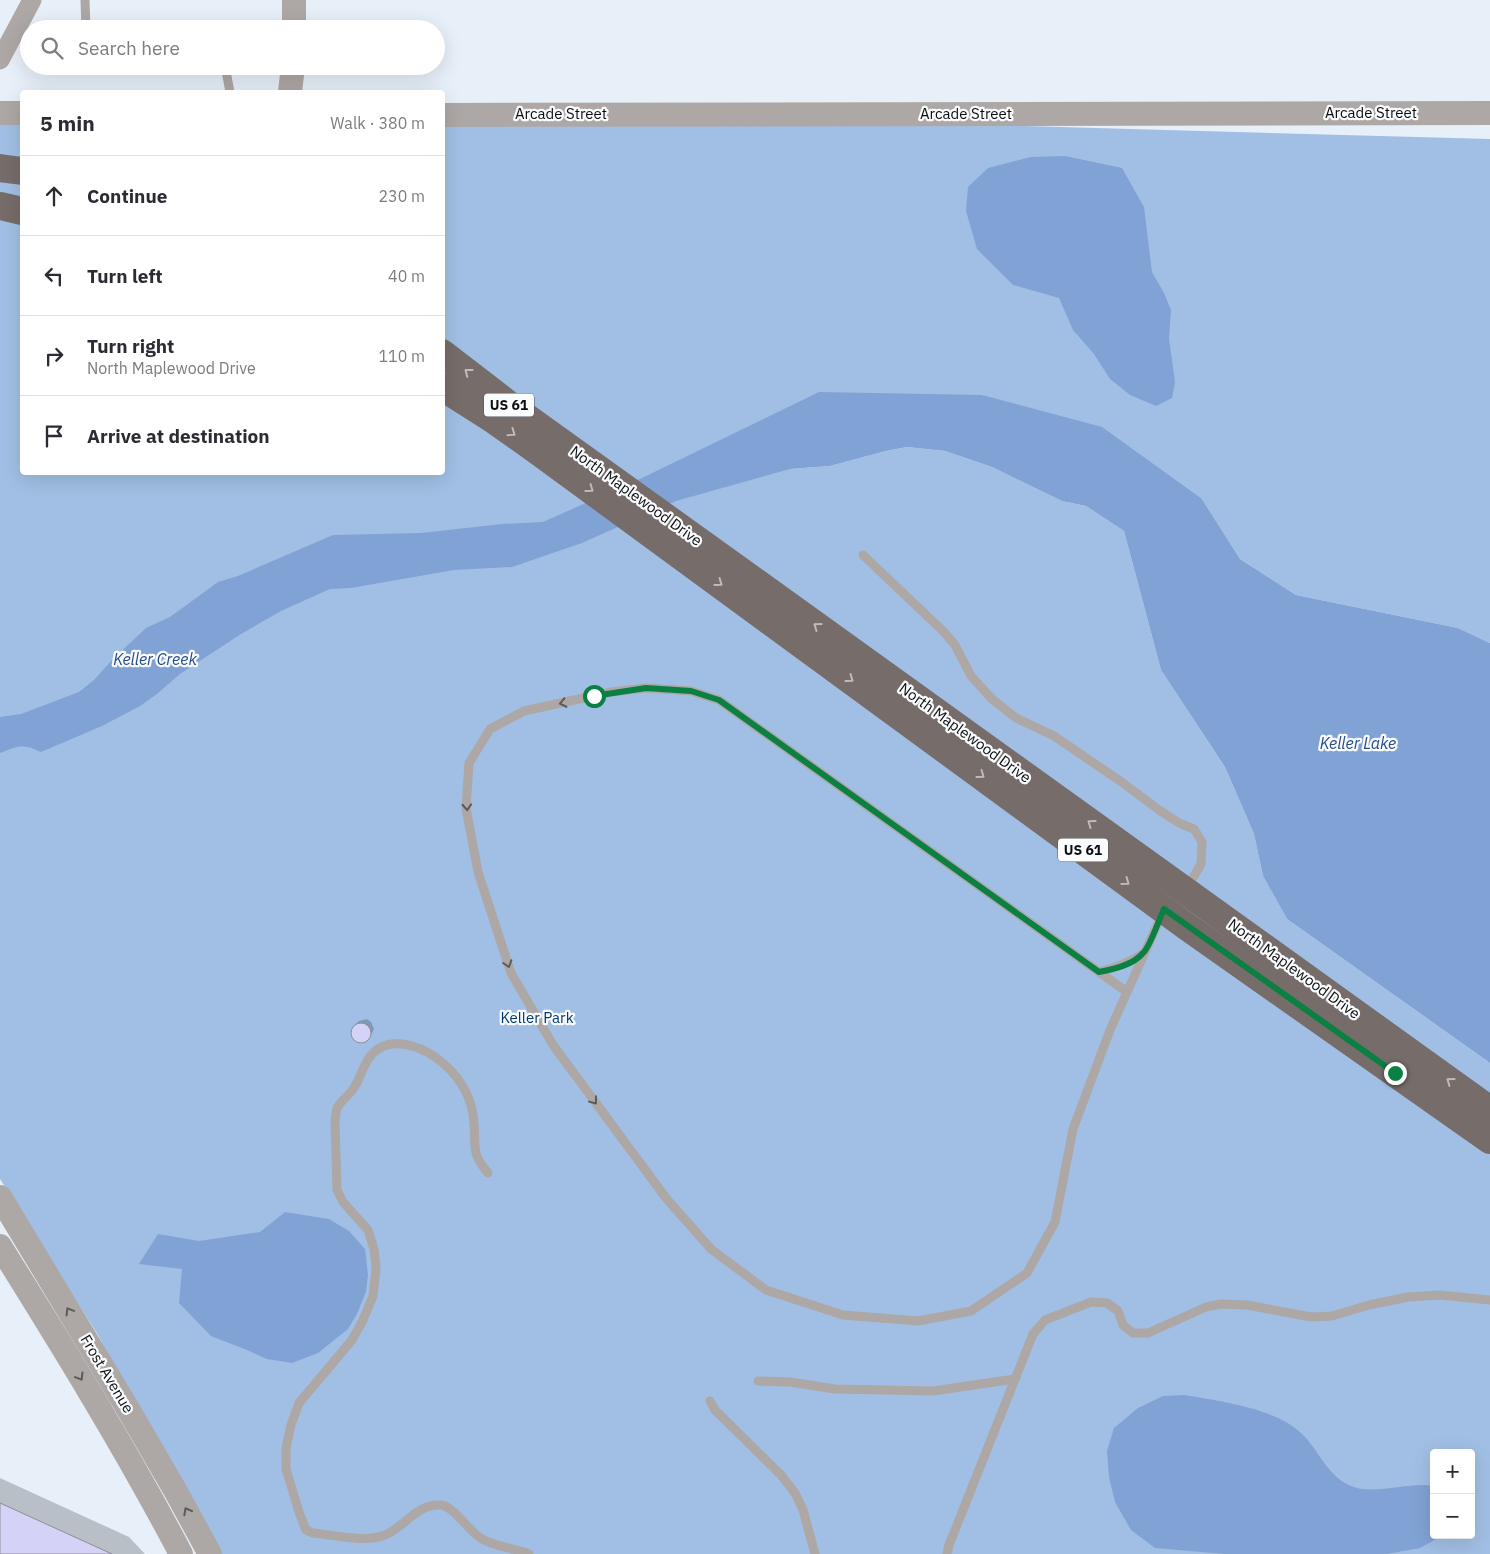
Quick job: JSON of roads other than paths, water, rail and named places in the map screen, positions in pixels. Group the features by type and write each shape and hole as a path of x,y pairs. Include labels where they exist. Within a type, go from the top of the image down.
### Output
{"main road":[{"path":"0,168 20,172"},
{"path":"0,206 20,211"},
{"name":"North Maplewood Drive","path":"445,355 577,454 1490,1110"},
{"name":"North Maplewood Drive","path":"445,389 551,460 1164,909 1490,1140"}],"street":[{"path":"21,20 32,0"},
{"path":"294,0 294,20"},
{"path":"0,60 20,22"},
{"path":"290,90 292,75"},
{"path":"0,113 20,113"},
{"name":"Arcade Street","path":"445,114 1490,113"},
{"name":"Frost Avenue","path":"0,1197 128,1409 210,1554"},
{"name":"Frost Avenue","path":"0,1246 112,1430 181,1554"}],"lane":[{"path":"85,0 86,20"},
{"path":"227,75 230,90"},
{"path":"863,555 944,632 954,645 971,676 992,699 1016,718 1054,736 1179,823 1194,829 1202,842 1201,864 1185,891"},
{"path":"1127,992 719,700 691,691 646,688 611,692 524,711 490,729 469,763 466,808 478,872 511,973 553,1046 666,1198 711,1249 766,1290 843,1315 918,1321 971,1311 1027,1273 1056,1222 1073,1129 1110,1030 1127,992 1144,953 1164,909"},
{"path":"1099,972 1130,963 1144,953"},
{"path":"488,1174 477,1161 471,1105 462,1082 444,1063 420,1048 402,1044 388,1046 373,1053 363,1067 354,1087 337,1108 335,1120 337,1190 343,1202 368,1230 374,1249 376,1268 373,1296 364,1320 352,1340 299,1403 290,1425 286,1448 286,1469 306,1530 313,1533 370,1538 385,1535 422,1509 442,1505 449,1508 482,1539 529,1554"},
{"path":"947,1554 1033,1334 1045,1320 1091,1302 1107,1303 1118,1312 1123,1325 1133,1332 1148,1332 1206,1307 1221,1304 1247,1305 1311,1317 1332,1316 1369,1305 1408,1297 1440,1295 1490,1300"},
{"path":"758,1381 790,1382 835,1389 933,1391 1015,1379"},
{"path":"710,1401 722,1418 781,1475 795,1493 803,1510 815,1554"}],"water":[{"path":"1065,156 1122,168 1144,207 1152,272 1171,310 1169,339 1175,382 1172,398 1156,406 1130,395 1110,379 1094,354 1073,330 1059,298 1013,285 977,249 966,211 968,187 988,168 1031,157"},
{"name":"Keller Lake","path":"819,392 982,395 1102,427 1202,499 1240,559 1296,595 1458,628 1490,643 1490,1063 1287,919 1263,876 1254,834 1225,767 1161,670 1124,531 1086,506 1062,501 992,467 945,451 907,447 830,466 790,469 676,501 582,543 512,567 454,570 351,588 330,589 281,611 241,634 180,674 140,706 102,726 41,752 29,747 20,746 0,753 0,717 21,714 79,692 94,680 146,628 170,617 218,582 238,576 333,535 421,533 502,524 543,522 642,478"},
{"path":"285,1212 329,1219 349,1231 365,1249 368,1275 366,1292 357,1314 348,1329 318,1353 292,1363 267,1359 211,1336 179,1303 182,1269 139,1264 158,1234 199,1241 260,1232"},
{"path":"1184,1395 1214,1400 1246,1407 1278,1418 1302,1434 1337,1478 1354,1487 1374,1489 1418,1485 1430,1486 1430,1539 1436,1539 1420,1548 1387,1554 1224,1554 1155,1548 1131,1530 1115,1502 1109,1477 1107,1451 1114,1428 1138,1408 1163,1396"}],"water label":[{"name":"Keller Creek","path":"155,659"}],"park label":[{"name":"Keller Park","path":"537,1018"}]}
